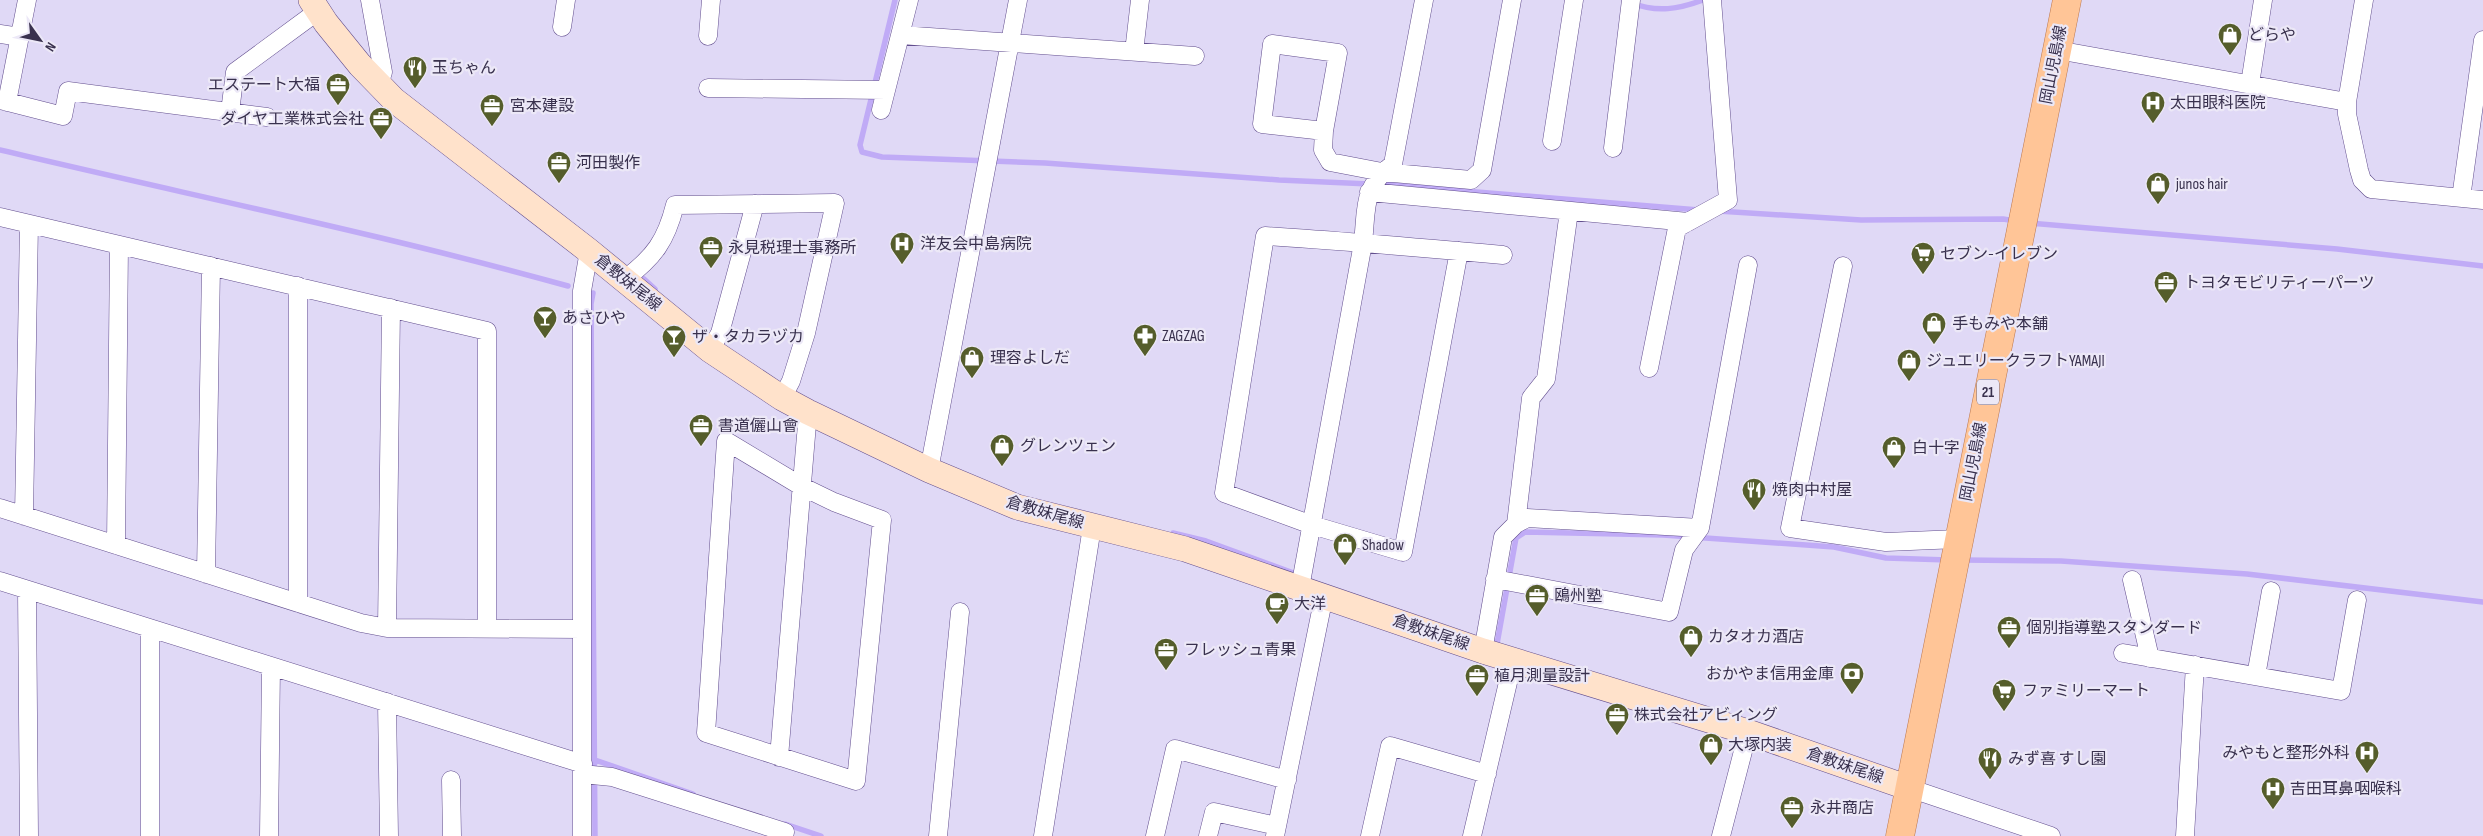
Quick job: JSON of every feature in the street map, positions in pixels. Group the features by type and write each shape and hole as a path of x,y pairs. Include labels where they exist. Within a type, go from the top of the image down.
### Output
{"main road":[{"name":"岡山児島線","path":"1900,836 2067,0"},
{"name":"倉敷妹尾線","path":"314,5 360,65 394,100 625,279 786,391 808,412 929,470 1017,507 1185,548 1302,580 1324,596 1484,644 1513,661 1748,732 1909,788"}],"street":[{"path":"27,0 4,101 63,116 68,91 267,116"},
{"path":"370,0 383,72 379,85"},
{"path":"562,27 566,0"},
{"path":"708,36 711,0"},
{"path":"881,110 878,90 900,35 909,0"},
{"path":"929,470 991,152 1018,0"},
{"path":"1134,52 1140,0"},
{"path":"1302,580 1374,183 1393,164 1424,0"},
{"path":"1374,183 1471,180 1482,170 1512,0"},
{"path":"1552,141 1574,0"},
{"path":"2250,84 2263,0"},
{"path":"2364,0 2347,102 2347,114 2358,170 2362,180 2371,188 2483,200"},
{"path":"1649,368 1677,228 1728,200 1712,2"},
{"path":"230,112 235,72 314,5"},
{"path":"1613,148 1631,5"},
{"path":"0,34 20,37"},
{"path":"900,35 1195,56"},
{"path":"2461,198 2483,40"},
{"path":"1324,131 1262,124 1272,44 1338,53 1324,131 1323,150 1330,162 1374,183 1569,211 1691,220"},
{"path":"2057,50 2347,102"},
{"path":"708,88 878,90"},
{"path":"625,279 659,248 669,229 674,205 836,203 806,333 786,391"},
{"path":"715,342 755,204"},
{"path":"1516,524 1531,398 1546,379 1569,211"},
{"path":"0,217 487,331 488,628"},
{"path":"24,516 29,224"},
{"path":"1459,251 1403,552 1312,526 1224,493 1265,236 1363,243 1459,251 1503,255"},
{"path":"116,545 119,244"},
{"path":"582,836 589,772 582,629 582,291 589,251"},
{"path":"1503,581 1669,612 1684,550 1695,534 1748,265"},
{"path":"206,574 211,266"},
{"path":"1843,266 1790,528 1956,554"},
{"path":"298,286 298,603"},
{"path":"388,628 391,308"},
{"path":"779,756 808,412"},
{"path":"726,441 801,486 834,502 882,520 856,781 706,733 726,441"},
{"path":"0,508 361,623 388,628 582,629"},
{"path":"1484,644 1503,581 1503,537 1516,524 1527,518 1695,534"},
{"path":"1043,836 1092,526"},
{"path":"2132,580 2150,658"},
{"path":"0,581 387,702 589,772 612,777 776,829 784,832 784,836"},
{"path":"27,590 29,836"},
{"path":"2256,676 2271,591"},
{"path":"1208,836 1214,812 1276,831 1324,596"},
{"path":"2123,653 2341,691 2357,600"},
{"path":"938,836 960,612"},
{"path":"150,628 150,836"},
{"path":"1472,836 1513,661"},
{"path":"269,836 271,666"},
{"path":"2185,836 2195,666"},
{"path":"387,702 390,836"},
{"path":"1721,836 1748,732"},
{"path":"1370,836 1390,746 1487,774"},
{"path":"1155,836 1175,749 1287,780"},
{"path":"451,780 452,836"},
{"path":"1909,788 2051,836"}],"waterway":[{"path":"895,0 860,145 862,152 882,157 1045,163 1279,180 1370,184"},
{"path":"1632,3 1650,8 1668,9 1703,0"},
{"path":"0,150 356,232 568,286"},
{"path":"1379,184 1699,210"},
{"path":"1718,211 1861,220 2003,219 2016,221"},
{"path":"2030,223 2337,249 2483,266"},
{"path":"644,279 655,289"},
{"path":"593,293 591,304 595,836"},
{"path":"1492,642 1497,644 1516,538 1525,532 1663,535 1834,547 1886,558 1948,560"},
{"path":"1173,533 1206,541 1299,575"},
{"path":"1962,560 2061,561 2247,574 2483,602"},
{"path":"595,760 693,794"},
{"path":"785,824 821,836"}],"place":[{"name":"どらや","path":"2230,56"},
{"name":"玉ちゃん","path":"415,89"},
{"name":"エステート大福","path":"338,106"},
{"name":"太田眼科医院","path":"2153,124"},
{"name":"宮本建設","path":"492,127"},
{"name":"ダイヤ工業株式会社","path":"381,140"},
{"name":"河田製作","path":"559,184"},
{"name":"junos hair","path":"2158,205"},
{"name":"洋友会中島病院","path":"902,265"},
{"name":"永見税理士事務所","path":"711,269"},
{"name":"セブン-イレブン","path":"1923,275"},
{"name":"トヨタモビリティーパーツ","path":"2166,304"},
{"name":"あさひや","path":"545,339"},
{"name":"手もみや本舗","path":"1934,345"},
{"name":"ZAGZAG","path":"1145,357"},
{"name":"ザ・タカラヅカ","path":"674,358"},
{"name":"理容よしだ","path":"972,379"},
{"name":"ジュエリークラフトYAMAJI","path":"1909,382"},
{"name":"書道儷山會","path":"701,447"},
{"name":"グレンツェン","path":"1002,467"},
{"name":"白十字","path":"1894,469"},
{"name":"焼肉中村屋","path":"1754,511"},
{"name":"Shadow","path":"1345,566"},
{"name":"鴎州塾","path":"1537,617"},
{"name":"大洋","path":"1277,625"},
{"name":"個別指導塾スタンダード","path":"2009,649"},
{"name":"カタオカ酒店","path":"1691,658"},
{"name":"フレッシュ青果","path":"1166,671"},
{"name":"おかやま信用金庫","path":"1852,695"},
{"name":"植月測量設計","path":"1477,697"},
{"name":"ファミリーマート","path":"2004,712"},
{"name":"株式会社アビィング","path":"1617,736"},
{"name":"大塚内装","path":"1711,766"},
{"name":"みやもと整形外科","path":"2367,774"},
{"name":"みず喜 すし園","path":"1990,780"},
{"name":"吉田耳鼻咽喉科","path":"2273,810"},
{"name":"永井商店","path":"1792,829"}]}
